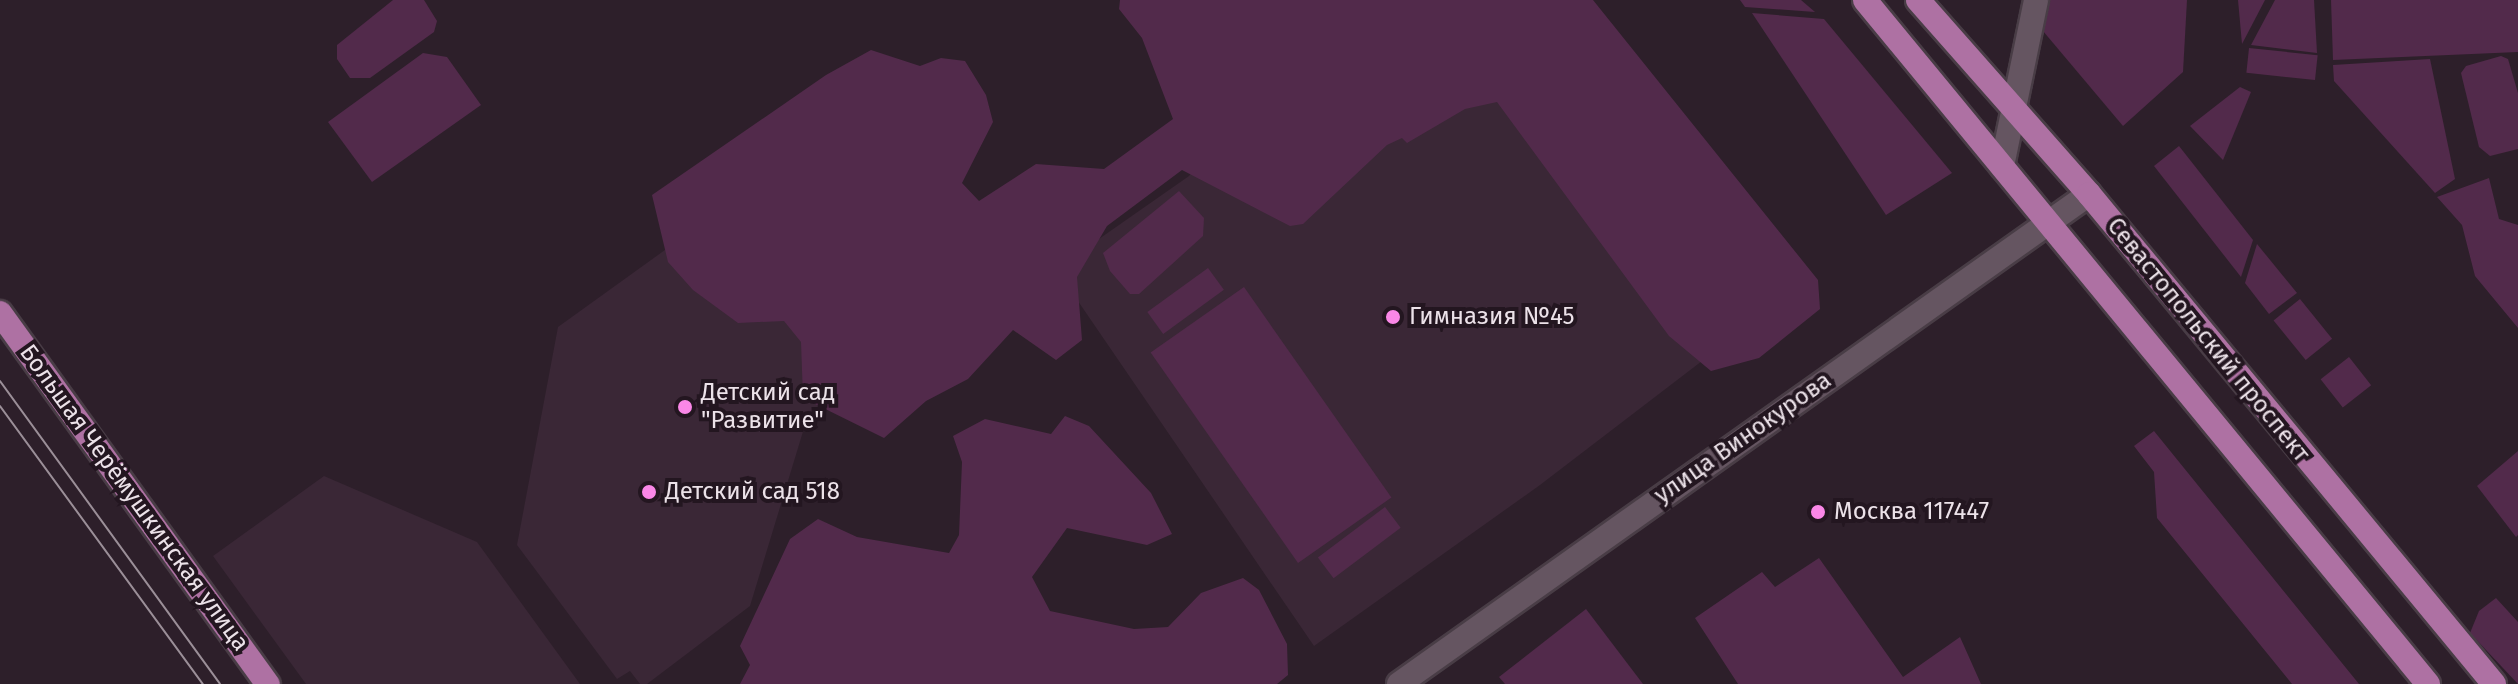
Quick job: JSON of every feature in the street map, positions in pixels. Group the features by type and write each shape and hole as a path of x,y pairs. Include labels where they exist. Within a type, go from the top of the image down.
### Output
{"main road":[{"name":"Севастопольский проспект","path":"1865,0 2050,220 2428,684"},
{"name":"Севастопольский проспект","path":"1918,0 2010,110 2089,194 2494,684"},
{"name":"Большая Черёмушкинская улица","path":"0,313 268,684"}],"street":[{"path":"2002,166 2010,110 2036,0"},
{"name":"улица Винокурова","path":"1399,684 2089,194"}],"shaded area":[{"path":"393,0 424,0 437,21 434,32 370,78 350,78 337,59 337,45"},
{"path":"1120,0 1593,0 1818,280 1820,309 1759,358 1711,371 1669,336 1497,102 1465,109 1407,143 1402,138 1387,145 1303,224 1290,226 1182,170 1107,226 1077,277 1082,340 1056,360 1013,330 968,379 926,401 884,438 803,398 801,342 784,321 738,323 693,290 668,262 652,195 826,75 871,50 920,66 941,58 965,61 986,95 993,122 962,183 979,201 1036,164 1104,169 1173,119 1142,38 1119,9"},
{"name":"Гимназия №45","path":"1470,0 1719,348 1540,485 1314,646 1056,269 1189,176 1246,109"},
{"path":"1740,0 1801,0 1815,12 1745,7"},
{"path":"2050,0 2187,0 2183,72 2123,126 2043,31"},
{"path":"2238,0 2265,0 2242,44"},
{"path":"2275,0 2314,0 2317,53 2251,45"},
{"path":"2331,0 2518,0 2518,52 2333,60"},
{"path":"1752,13 1824,19 1952,173 1886,215"},
{"path":"2249,48 2318,55 2315,80 2246,73"},
{"path":"423,53 447,57 481,105 372,182 328,122"},
{"path":"2501,56 2508,59 2518,93 2518,149 2490,156 2479,147 2461,73 2466,66"},
{"path":"2430,59 2455,179 2435,193 2334,81 2333,65"},
{"path":"2240,87 2251,92 2223,160 2190,126"},
{"path":"2179,146 2253,240 2241,277 2154,166"},
{"name":"Детский сад \"Развитие\"","path":"801,152 898,343 805,425 750,606 647,684 640,684 630,671 617,679 517,545 558,327"},
{"path":"2489,178 2499,219 2518,225 2518,328 2475,276 2462,225 2437,197"},
{"path":"1179,191 1204,218 1203,236 1139,294 1130,294 1110,271 1103,253"},
{"path":"2257,244 2297,293 2269,314 2245,283"},
{"path":"1208,268 1224,290 1163,334 1147,312"},
{"path":"1244,287 1391,498 1298,563 1151,352"},
{"path":"2300,299 2332,339 2306,360 2274,320"},
{"path":"2349,357 2371,385 2343,408 2321,379"},
{"path":"1065,416 1089,426 1151,493 1172,534 1147,545 1067,528 1032,577 1050,611 1134,629 1168,627 1201,593 1243,578 1259,590 1287,644 1288,675 1277,684 740,684 750,665 740,646 790,539 818,519 857,537 949,553 959,535 962,462 953,436 985,419 1051,434"},
{"path":"2154,431 2359,684 2292,684 2157,518 2154,472 2134,446"},
{"path":"2518,451 2518,535 2516,537 2477,486"},
{"path":"324,476 477,542 580,684 306,684 213,556"},
{"path":"1385,507 1401,528 1334,578 1318,558"},
{"path":"1819,558 1903,677 1960,637 1981,684 1738,684 1695,618 1762,572 1775,587"},
{"path":"2496,598 2518,622 2518,684 2470,633 2479,611"},
{"path":"1586,609 1643,684 1505,684 1499,677"}],"tram line":[{"path":"0,381 220,684"},
{"path":"0,406 203,684"}],"place":[{"name":"Гимназия №45","path":"1393,317"},
{"name":"Детский сад \"Развитие\"","path":"685,407"},
{"name":"Детский сад 518","path":"649,492"},
{"name":"Москва 117447","path":"1818,512"}]}
